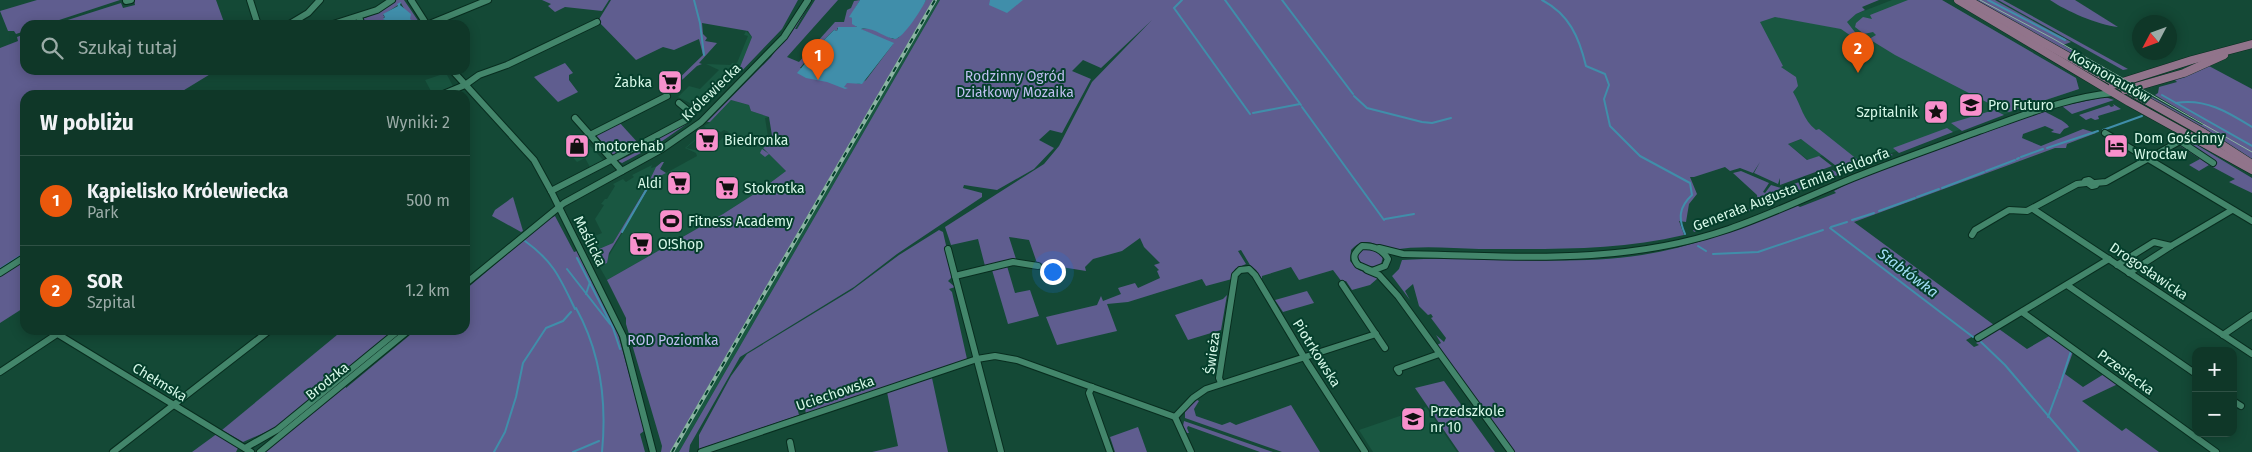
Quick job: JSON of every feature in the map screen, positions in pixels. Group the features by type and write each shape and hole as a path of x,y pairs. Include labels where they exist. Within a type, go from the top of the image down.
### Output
{"main road":[{"name":"Kosmonautów","path":"1958,0 2104,88 2252,170"},
{"name":"Kosmonautów","path":"1968,0 2127,90 2252,164"},
{"path":"2104,88 2192,60 2230,52 2252,44"},
{"path":"2113,93 2184,73 2230,52"}],"street":[{"path":"250,0 256,20"},
{"path":"296,20 308,13 320,0"},
{"path":"348,20 377,10 392,0"},
{"path":"411,0 424,20"},
{"path":"439,20 488,0"},
{"name":"Królewiecka","path":"559,207 678,139 710,114 784,37 808,0"},
{"path":"454,90 465,86 479,75 507,65 597,22"},
{"name":"Maślicka","path":"456,75 469,90"},
{"name":"Generała Augusta Emila Fieldorfa","path":"1379,248 1396,253 1432,255 1601,256 1639,252 1677,244 1729,229 1858,176 2013,119 2090,95 2104,88"},
{"name":"Maślicka","path":"470,91 534,160 551,191 623,336 653,452"},
{"name":"Generała Augusta Emila Fieldorfa","path":"2090,95 2113,93"},
{"path":"590,135 667,96"},
{"path":"551,191 685,121 691,115 679,103"},
{"path":"575,118 610,160 622,171"},
{"path":"2104,133 2252,222"},
{"path":"1972,235 1975,230 2009,210 2027,211 2077,184 2086,183 2088,180 2095,183 2106,182 2186,137"},
{"path":"2180,141 2213,163"},
{"path":"470,279 559,207"},
{"name":"Drogosławicka","path":"2033,208 2252,354"},
{"path":"2130,273 2232,210"},
{"path":"2118,265 2154,242 2162,242 2172,246"},
{"path":"1398,296 1379,275 1367,270 1354,260 1355,252 1362,246 1379,248 1386,255 1385,273 1398,296 1511,452"},
{"path":"948,249 1001,452"},
{"name":"Generała Augusta Emila Fieldorfa","path":"1386,264 1400,257 1432,255"},
{"path":"1978,338 2109,259"},
{"path":"0,273 20,260"},
{"path":"956,276 1013,262 1038,266"},
{"path":"1367,270 1378,270 1386,264"},
{"name":"Piotrkowska","path":"1248,269 1255,275 1304,357 1365,452"},
{"name":"Świeża","path":"1175,417 1198,393 1221,384 1220,378 1235,275 1240,270 1248,269"},
{"path":"1342,284 1385,348"},
{"path":"2067,285 2192,371"},
{"name":"Przesiecka","path":"2022,312 2216,452"},
{"path":"2223,335 2252,315"},
{"path":"1221,384 1376,334"},
{"path":"0,372 56,335"},
{"name":"Chełmska","path":"65,335 248,450"},
{"path":"113,452 264,335"},
{"path":"248,450 277,430 393,335"},
{"name":"Brodzka","path":"260,452 403,335"},
{"path":"1399,372 1396,369 1439,354"},
{"name":"Uciechowska","path":"701,452 977,359 995,356 1012,358 1175,417"},
{"path":"1092,387 1089,393 1110,452"},
{"path":"2237,403 2242,406"},
{"path":"1175,417 1191,452"},
{"path":"790,442 792,452"}],"shaded area":[{"path":"933,0 940,0 679,452 670,452"},
{"path":"1892,0 1942,0 2076,78 2079,89 1859,164 1806,124 1754,13 1840,28 1856,14"},
{"path":"746,31 752,37 736,77 718,95 714,94 700,108 678,97 689,86 700,89 719,70 706,64 731,65 732,63 737,63 748,36 744,35"},
{"path":"440,75 447,75 454,88 430,90 425,80"},
{"path":"731,100 749,105 751,111 769,117 765,118 769,143 773,142 764,149 786,171 723,214 607,280 599,266 607,263 607,259 654,179 650,181 613,243 592,252 590,238 602,233 595,219 604,205 601,204 607,199 615,186 613,184 623,179 626,182 634,177 632,175 652,165 651,168 659,166 662,162 664,162 660,169 666,173 697,156 696,153 685,148 707,129 704,126","holes":["710,128 721,132 724,130 729,132 713,146 708,143 699,151 686,148"]},
{"path":"584,139 603,160 591,169 585,158 577,162 565,149"},
{"path":"1802,139 1823,155 1808,160 1788,144"},
{"name":"Przedszkole nr 10","path":"1426,407 1457,452 1373,452 1359,430"}],"green space":[{"path":"37,0 120,0 59,20 20,20 20,33 16,34 14,31 8,31 0,11"},
{"path":"134,0 216,0 223,20 68,20 121,3 123,8 135,5"},
{"path":"396,0 404,0 418,20 410,20 401,3 383,15 385,17 383,18 397,20 363,20 364,16 365,18 371,14 379,13"},
{"path":"542,0 609,0 602,11 565,7 555,12 548,6 551,4"},
{"path":"611,0 798,0 782,29 736,77 752,37 748,31 702,23 703,34 707,38 705,41 717,43 699,63 702,64 697,66 669,92 667,90 703,55 699,39 674,50 663,47 636,60 598,21"},
{"name":"ROD Poziomka","path":"811,0 795,29 797,29 815,0 838,0 787,57 799,62 835,22 844,22 847,10 851,8 854,1 860,0 850,17 853,18 852,23 857,27 837,28 837,31 834,30 800,68 860,84 866,80 893,44 860,29 871,28 893,39 898,38 926,0 933,0 670,452 661,452 662,446 626,324 626,318 607,280 723,214 786,171 763,148 773,142 769,117 751,111 749,105 731,100 710,122 707,122 771,57"},
{"name":"Rodzinny Ogród Działkowy Mozaika","path":"940,0 1879,0 1862,7 1865,10 1856,14 1847,22 1858,36 1854,38 1841,29 1775,17 1760,22 1783,66 1781,67 1796,77 1798,86 1793,92 1805,117 1816,130 1819,129 1858,160 1884,151 1893,155 1844,172 1801,139 1788,144 1807,160 1819,156 1832,166 1780,185 1780,178 1778,184 1754,173 1760,162 1753,173 1740,168 1730,171 1725,167 1690,177 1697,194 1689,204 1686,222 1679,221 1684,235 1659,240 1582,248 1479,249 1424,247 1393,250 1388,250 1369,242 1363,242 1351,250 1350,261 1359,270 1378,278 1370,285 1352,290 1346,281 1342,282 1333,270 1299,280 1291,267 1262,276 1262,279 1250,265 1241,250 1238,251 1246,264 1235,269 1232,279 1206,286 1202,279 1128,302 1107,304 1117,331 1057,345 1046,317 1097,305 1101,296 1103,301 1121,294 1118,288 1135,283 1138,288 1160,278 1157,271 1159,270 1154,265 1160,263 1144,247 1140,238 1122,251 1093,259 1085,267 1086,271 1037,263 1029,240 1009,237 1016,259 985,266 978,239 951,245 945,227 1044,164 1059,146 1092,82 1152,20 1101,68 1083,60 1072,71 1091,79 1062,133 1050,130 1039,140 1054,148 1034,169 997,190 964,185 963,188 982,193 982,197 897,254 854,287 740,357 690,445 689,452 679,452"},
{"path":"1908,0 1942,0 2076,78 2079,89 2009,112 1895,55 1869,39 1876,35 1873,32 1864,34 1855,27 1856,23 1863,17 1872,19 1870,15"},
{"path":"1971,0 1995,0 2071,42 2063,45 2108,70 2104,71"},
{"path":"1998,0 2003,0 2128,69 2123,70"},
{"path":"2050,0 2075,0 2118,27 2082,17"},
{"path":"20,36 20,75 209,75 184,90 20,90 20,257 0,270 0,48 18,41 17,37"},
{"path":"565,63 573,73 569,75 569,80 578,92 558,102 534,77"},
{"path":"2209,66 2252,89 2252,162 2149,98 2152,97 2202,125 2204,124 2155,95 2158,93 2159,87 2177,82 2175,80 2178,78"},
{"path":"2105,97 2114,100 2072,114 2062,106"},
{"path":"2113,104 2121,109 2098,116 2099,119 2091,118 2086,120 2079,115 2109,105 2111,107 2114,106"},
{"path":"1994,110 2004,115 1962,131 1951,123"},
{"path":"2044,111 2069,127 2060,134 2051,132 2054,130 2045,126 2023,134 2022,138 2041,146 2083,129 2096,133 2067,144 2066,148 2055,148 1854,222 1994,325 1966,340 1974,347 1979,345 1976,343 1999,329 2027,349 2051,335 2073,352 2065,374 2083,387 2104,374 2118,384 2082,401 2122,431 2126,428 2159,452 1515,452 1437,345 1441,343 1436,335 1444,342 1446,338 1431,318 1433,317 1431,314 1428,315 1419,306 1413,284 1405,291 1410,300 1392,276 1399,269 1402,260 1582,260 1642,255 1682,247 1796,205 1800,207 1836,193 1834,191 1857,179"},
{"path":"690,119 691,121 658,144 622,163 618,161 645,148 642,145"},
{"path":"619,122 639,144 614,156 596,135"},
{"path":"1947,128 1953,132 1899,153 1893,148"},
{"path":"2174,135 2192,142 2252,178 2252,193 2229,182 2235,179 2209,165 2199,171 2189,165 2200,159 2180,146"},
{"path":"762,149 769,154 765,157 760,153"},
{"path":"664,162 660,169 666,173 654,179 609,253 607,263 599,266 592,252 613,243 646,188 656,167"},
{"path":"1832,170 1841,174 1811,184 1789,196 1783,188"},
{"path":"1741,171 1769,183 1763,192 1765,193 1771,185 1781,188 1787,196 1694,232 1693,230 1758,206 1757,195 1733,173"},
{"path":"513,197 523,231 521,232 492,216 495,210"},
{"path":"555,216 574,252 577,251 618,334 644,431 640,434 645,452 264,452 345,385 346,388 410,335 470,335 470,286"},
{"path":"939,230 943,232 953,276 948,281 955,287 949,289 952,292 967,359 806,414 805,409 798,411 799,415 699,449 699,435 731,376 747,354 852,290 899,255"},
{"path":"1371,249 1383,257 1381,264 1370,266 1362,264 1358,258 1358,254 1362,250"},
{"path":"20,262 20,310 0,323 0,275"},
{"path":"1007,266 1015,293 1030,290 1039,316 1008,324 992,270"},
{"path":"1307,291 1314,303 1283,312 1275,300"},
{"path":"1227,295 1221,330 1188,340 1175,315 1223,299"},
{"path":"337,335 390,335 275,428 243,442 222,430"},
{"path":"932,378 948,452 872,452 898,446 887,392"},
{"path":"1444,381 1495,452 1459,452 1415,388"},
{"path":"1197,400 1199,401 1194,409 1196,416 1222,425 1230,422 1236,425 1291,405 1320,452 1282,452 1185,418 1185,411"},
{"path":"1184,421 1273,452 1260,452 1188,426 1189,433 1187,433 1183,426"},
{"path":"1138,427 1147,452 1115,452 1110,437"},
{"path":"218,433 239,446 236,452 192,452"}],"water":[{"path":"860,0 926,0 899,38 891,38 870,29 861,29 894,43 862,84 847,83 844,87 848,88 845,89 827,82 806,78 797,73 808,60 808,56 834,30 837,31 838,27 857,27 852,24 852,18 849,17"},
{"path":"990,0 1023,0 1007,13 989,5"},
{"path":"401,2 400,5 411,14 412,20 383,19 385,17 383,14 398,6 397,4"}],"waterway":[{"path":"694,0 700,23 704,55"},
{"path":"1182,0 1174,8 1250,114"},
{"path":"1225,0 1301,105"},
{"path":"1282,0 1353,94"},
{"name":"Stabłówka","path":"1542,0 1559,12 1572,27 1586,66 1605,74 1609,85 1604,99 1610,126 1640,156 1690,183 1692,195 1684,204 1681,213 1681,223 1685,234"},
{"path":"1988,0 2065,40"},
{"path":"2162,95 2176,103"},
{"path":"1354,96 1367,108 1422,122 1432,123 1451,118"},
{"path":"2176,103 2252,146"},
{"path":"2176,103 2206,104 2225,111 2252,127"},
{"path":"1253,113 1300,104"},
{"path":"1302,107 1384,220"},
{"path":"2103,130 2142,116"},
{"path":"2047,148 2098,131"},
{"path":"2021,157 2043,149"},
{"path":"1986,171 2015,160"},
{"path":"1942,188 1984,172"},
{"path":"622,232 652,180"},
{"path":"1917,197 1939,189"},
{"path":"1879,211 1915,198"},
{"path":"1852,220 1874,213"},
{"path":"1385,219 1414,214"},
{"name":"Stabłówka","path":"1831,227 1847,222"},
{"name":"Stabłówka","path":"1830,228 1973,337"},
{"name":"Stabłówka","path":"1713,254 1758,252 1823,230"},
{"path":"525,241 550,264 575,309"},
{"path":"1698,246 1706,251"},
{"path":"0,269 20,256"},
{"path":"577,258 590,283"},
{"path":"567,269 586,294"},
{"path":"586,294 590,283"},
{"path":"590,283 613,328 620,349"},
{"path":"586,294 610,324"},
{"path":"576,308 597,360 604,414 602,452"},
{"path":"494,452 505,432 516,397 523,363 546,328 563,321 571,312"},
{"name":"Stabłówka","path":"1981,342 2005,365 2048,416"},
{"path":"2059,388 2071,351"},
{"path":"2048,416 2058,390"},
{"name":"Stabłówka","path":"2048,416 2079,452"},
{"path":"573,452 599,441"}],"tram line":[{"path":"1980,0 2052,38 2252,152"}],"railway":[{"path":"672,452 935,0"}],"place":[{"name":"SOR","path":"1858,73"},
{"name":"Kąpielisko Królewiecka","path":"818,80"},
{"name":"Żabka","path":"670,82"},
{"name":"Pro Futuro","path":"1971,105"},
{"name":"Szpitalnik","path":"1936,112"},
{"name":"Biedronka","path":"707,140"},
{"name":"motorehab","path":"577,146"},
{"name":"Dom Gościnny Wrocław","path":"2116,146"},
{"name":"Aldi","path":"679,183"},
{"name":"Stokrotka","path":"727,188"},
{"name":"Fitness Academy","path":"671,221"},
{"name":"O!Shop","path":"641,244"},
{"name":"Przedszkole nr 10","path":"1413,419"}]}
